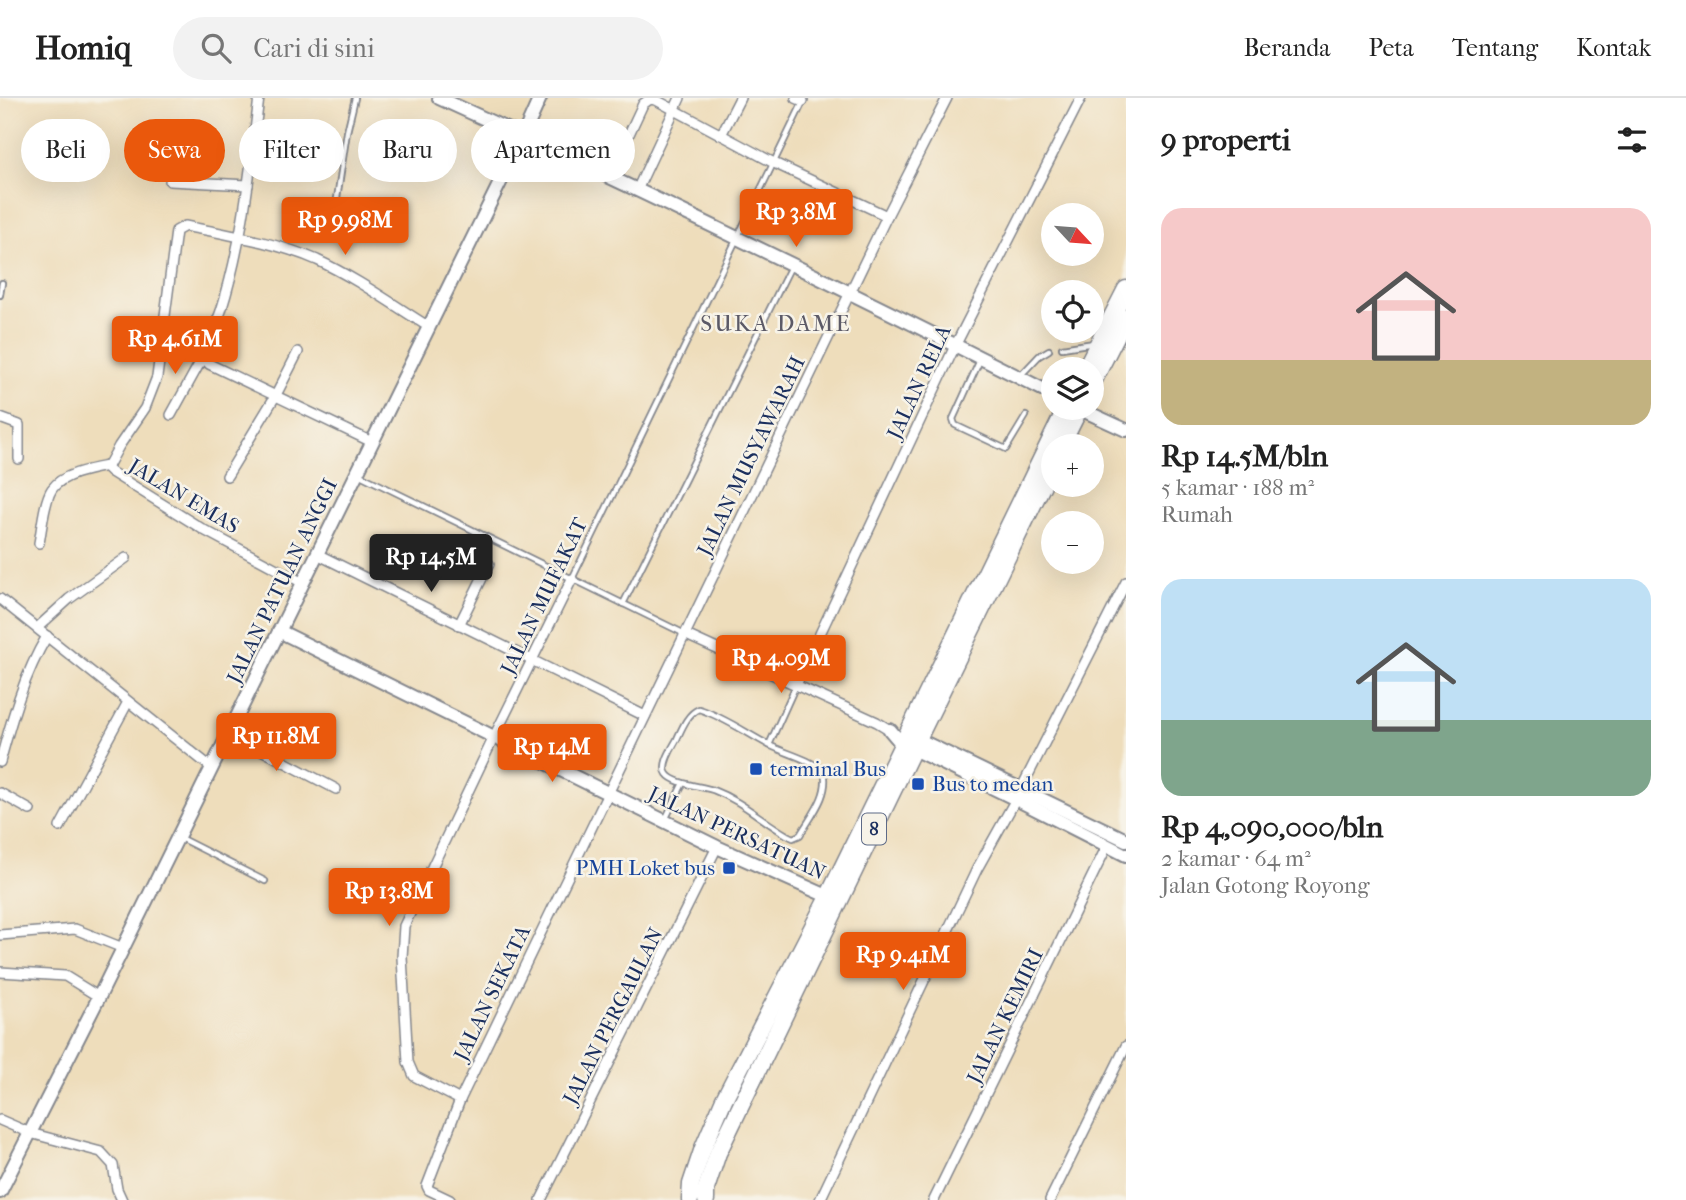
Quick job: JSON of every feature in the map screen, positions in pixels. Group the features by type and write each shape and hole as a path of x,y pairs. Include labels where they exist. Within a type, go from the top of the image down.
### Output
{"highway":[{"path":"1104,332 1126,289"},
{"path":"1104,360 1126,317"},
{"name":"8","path":"706,1200 706,1189 718,1153 906,739 1060,420"},
{"name":"8","path":"906,739 1041,486"},
{"name":"8","path":"690,1200 695,1172 724,1099 834,899"}],"street":[{"path":"171,415 204,359 204,351 220,313 240,237 259,98"},
{"path":"439,98 485,119"},
{"name":"JALAN PATUAN ANGGI","path":"531,119 540,98"},
{"path":"637,190 680,98"},
{"path":"721,135 740,98"},
{"name":"JALAN MUSYAWARAH","path":"608,793 887,216 947,98"},
{"name":"JALAN RELA","path":"796,685 955,346 1081,98"},
{"path":"635,124 646,101 656,100 774,163 887,216"},
{"path":"190,182 248,185"},
{"name":"JALAN PATUAN ANGGI","path":"0,1192 99,997 500,182"},
{"path":"620,182 1041,389"},
{"name":"JALAN EMAS","path":"240,237 185,226 176,231 157,377 145,408 107,468 204,530 303,583"},
{"path":"240,237 270,243 316,260 349,276 429,327"},
{"path":"227,476 276,395 298,352"},
{"path":"204,359 209,364 372,442"},
{"path":"0,418 19,425 19,459"},
{"path":"1104,420 1126,430"},
{"path":"39,543 48,498 55,485 87,470 107,466"},
{"path":"317,554 645,716"},
{"path":"37,628 69,599 126,558"},
{"path":"459,625 489,564"},
{"name":"JALAN MUFAKAT","path":"460,1100 414,1076 408,1062 402,957 404,926 572,579"},
{"path":"821,1200 977,869 1019,794 1126,582"},
{"path":"0,599 212,768"},
{"name":"JALAN PERSATUAN","path":"279,631 717,848 834,899"},
{"path":"684,634 796,685 1019,794 1126,840"},
{"path":"0,762 27,673 47,636"},
{"path":"60,827 128,702"},
{"path":"229,733 336,789"},
{"path":"0,793 30,810"},
{"name":"JALAN SEKATA","path":"450,1200 426,1186 460,1100 608,793"},
{"path":"1019,794 1126,855"},
{"name":"JALAN KEMIRI","path":"934,1200 1107,846"},
{"name":"JALAN PERGAULAN","path":"541,1200 717,848"},
{"path":"0,935 75,929 123,948"},
{"path":"0,972 65,976 99,997"},
{"path":"1051,1200 1126,1046"},
{"path":"0,1120 30,1133 101,1152 113,1165 117,1189 122,1200"}],"lane":[{"path":"336,205 355,98"},
{"name":"JALAN MUFAKAT","path":"572,579 774,163 802,99"},
{"path":"623,604 791,265"},
{"path":"0,295 2,283"},
{"path":"1062,348 1089,343"},
{"path":"1019,378 1039,356 1049,350"},
{"path":"981,358 953,419 955,425 1006,449 1026,416"},
{"path":"357,473 684,634"},
{"path":"769,745 796,685"},
{"path":"695,710 704,710 769,745 821,768 826,775 826,787 821,799 800,835 796,837 787,835 750,808 727,796 683,783 667,774 665,765 695,710"},
{"path":"665,821 683,783"},
{"path":"178,837 265,881"}],"place":[{"name":"terminal Bus","path":"756,769"},
{"name":"Bus to medan","path":"918,784"},
{"name":"PMH Loket bus","path":"729,868"}],"district":[{"name":"SUKA DAME","path":"776,323"}]}
